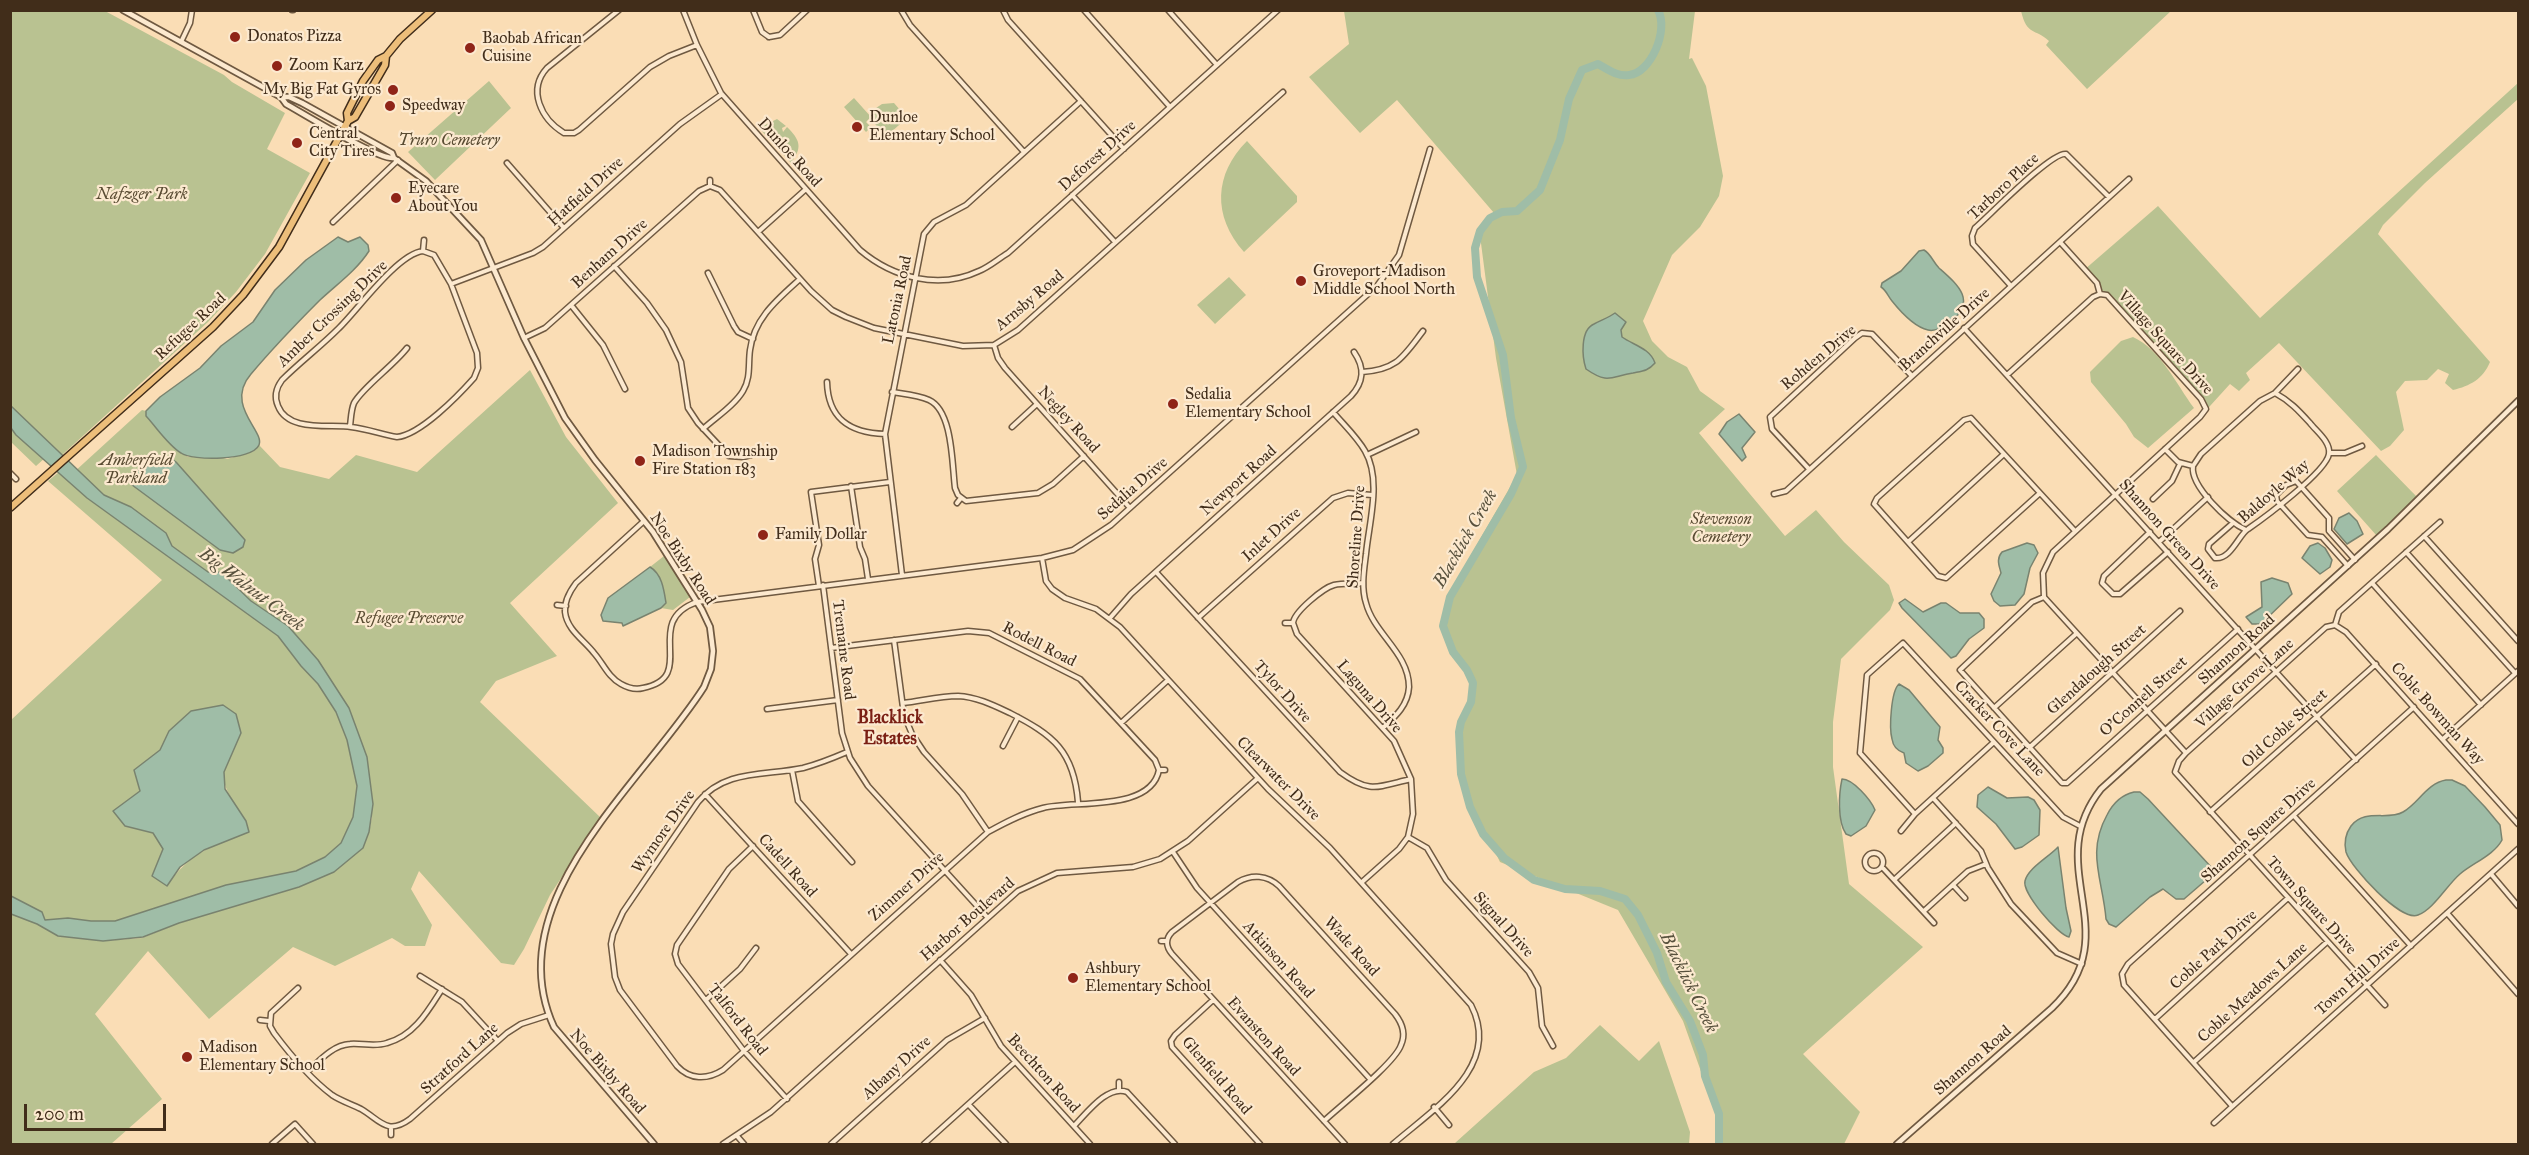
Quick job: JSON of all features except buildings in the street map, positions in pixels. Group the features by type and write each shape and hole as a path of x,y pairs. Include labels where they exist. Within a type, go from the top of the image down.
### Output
{"main road":[{"path":"346,124 347,112 363,81 378,60 386,56 432,10"},
{"path":"346,124 355,117 385,64 386,56"},
{"name":"Refugee Road","path":"10,508 213,327 252,285 288,233 346,124"}],"street":[{"name":"Noe Bixby Road","path":"123,10 281,97 286,104 388,159 396,159"},
{"path":"180,42 190,23 192,10"},
{"path":"619,10 547,68 538,82 537,97 540,107 560,130 569,133 579,130 650,67 669,56 697,45"},
{"name":"Dunloe Road","path":"683,10 697,45 722,94 871,259 884,267 915,278"},
{"path":"753,10 768,40 780,35 807,10"},
{"path":"901,10 910,25 1024,152"},
{"path":"1003,10 1008,20 1124,149"},
{"path":"1083,10 1170,107"},
{"path":"1168,10 1217,65"},
{"name":"Deforest Drive","path":"915,278 946,280 979,272 1008,254 1278,10"},
{"name":"Arnsby Road","path":"710,186 720,190 817,297 839,314 866,326 963,346 994,345 1018,330 1282,92"},
{"name":"Hatfield Drive","path":"452,284 533,253 680,124 722,94"},
{"name":"Noe Bixby Road","path":"281,97 289,96 346,124 392,153 396,159 419,175 473,230 484,244 524,338 572,429 666,550 706,617 712,634 713,651 710,673 698,696 615,803 574,862 557,891 543,956 544,985 549,1015 562,1039 654,1144"},
{"name":"Latonia Road","path":"902,575 885,434 923,240 929,226 966,205 1081,101"},
{"name":"Sedalia Drive","path":"697,602 1042,558 1081,547 1099,535 1130,508 1377,286 1399,255 1430,149"},
{"name":"Tarboro Place","path":"2011,286 1973,244 1972,238 1976,228 2028,180 2062,153 2071,157 2109,197"},
{"path":"333,222 396,159"},
{"path":"507,163 564,228"},
{"name":"Branchville Drive","path":"1773,494 1786,491 2129,179"},
{"path":"710,180 710,186"},
{"name":"Benham Drive","path":"524,338 545,328 699,191 710,186"},
{"path":"758,232 806,189"},
{"path":"1072,195 1115,242"},
{"path":"407,348 355,402 350,426 397,437 408,435 436,413 477,373 479,363 477,353 452,284 434,255 423,251 424,240"},
{"name":"Village Square Drive","path":"2060,242 2097,283 2100,294 2107,296 2201,399 2206,409 2165,449"},
{"name":"Amber Crossing Drive","path":"350,426 294,423 283,415 277,405 277,391 282,380 339,329 362,299 409,257 423,251"},
{"path":"614,266 647,303 666,330 681,362 688,408 703,429 729,456 743,457 766,451"},
{"path":"708,273 738,332 753,339"},
{"path":"703,429 743,392 747,383 753,339 763,316 800,279"},
{"path":"2007,375 2093,297 2100,294"},
{"path":"571,305 603,345 625,389"},
{"name":"Shannon Green Drive","path":"1964,328 2356,760"},
{"path":"1354,352 1362,372 1381,370 1395,364 1423,331"},
{"name":"Rohden Drive","path":"1809,469 1772,429 1769,422 1776,410 1862,333 1875,335 1912,376"},
{"name":"Negley Road","path":"994,345 1001,363 1130,508"},
{"path":"2246,530 2233,523 2208,497 2194,479 2193,466 2196,460 2260,401 2275,393 2298,369"},
{"name":"Newport Road","path":"1110,618 1125,600 1358,388 1362,372"},
{"path":"827,382 828,403 841,420 865,432 885,434"},
{"path":"892,392 929,400 941,410 947,425 955,488 961,498 970,502 1038,493 1053,484 1084,456"},
{"path":"2275,393 2294,405 2322,438 2329,451"},
{"name":"Shannon Road","path":"1897,1144 2058,1002 2073,983 2082,964 2087,936 2076,859 2080,826 2089,806 2101,789 2355,560 2518,400"},
{"path":"1012,427 1037,404"},
{"name":"Shoreline Drive","path":"1333,412 1367,455 1373,476 1363,584 1365,600 1371,618 1398,654 1408,681 1404,704 1383,728"},
{"path":"2040,494 1946,578 1938,576 1875,506 1875,501 1964,420 1971,418 2074,531"},
{"path":"1367,455 1416,432"},
{"name":"Baldoyle Way","path":"2233,523 2209,544 2209,551 2215,558 2222,558 2239,543 2246,530 2257,524 2320,469 2329,451 2345,453 2362,446"},
{"path":"2186,753 2044,597 2042,578 2047,561 2074,531 2165,449 2180,464 2193,466"},
{"path":"1908,542 2004,454"},
{"path":"2153,499 2172,481 2180,464"},
{"path":"10,473 16,479"},
{"path":"2348,566 2322,537 2308,535 2280,505 2276,495 2283,487 2296,481 2329,518 2329,531 2355,560"},
{"path":"868,579 865,559 860,547 851,486 890,482"},
{"name":"Tremaine Road","path":"851,486 811,492 819,545 815,559 831,648 842,733 848,752 868,786 987,917"},
{"name":"Inlet Drive","path":"1198,618 1333,498 1348,493 1372,495"},
{"path":"2159,542 2208,497"},
{"path":"957,503 961,498"},
{"path":"644,521 576,583 569,594 565,613 572,628 619,683 637,689 656,683 666,673 672,655 669,629 672,620 679,612 697,602"},
{"path":"2335,626 2339,612 2440,522"},
{"path":"2150,532 2103,576 2102,583 2113,594 2120,594 2168,552"},
{"path":"2424,536 2518,641"},
{"path":"2406,552 2517,672 2443,739"},
{"name":"Clearwater Drive","path":"1042,558 1046,581 1052,589 1065,598 1096,609 1110,618 1258,778 1362,882 1464,995 1476,1016 1480,1039 1477,1056 1467,1076 1434,1107"},
{"name":"Tylor Drive","path":"1156,572 1340,772 1355,783 1367,787 1411,779"},
{"path":"2372,583 2481,705"},
{"path":"1285,623 1293,623 1296,614 1326,588 1336,585 1363,584"},
{"path":"2030,747 1960,670 2032,602 2044,597"},
{"path":"557,605 566,606"},
{"name":"Glendalough Street","path":"2030,747 2180,611"},
{"name":"Laguna Drive","path":"1293,623 1297,634 1383,728 1398,749 1411,779 1413,814 1408,837"},
{"name":"Coble Bowman Way","path":"2335,626 2343,628 2518,824"},
{"name":"Village Grove Lane","path":"2176,768 2186,753 2326,627 2335,626"},
{"name":"O'Connell Street","path":"2030,747 2062,783 2067,783 2238,629"},
{"name":"Rodell Road","path":"831,648 968,631 989,633 1080,679 1155,760 1159,770"},
{"path":"1994,708 2076,634"},
{"path":"894,640 906,722 916,741 962,794 988,832"},
{"name":"Cracker Cove Lane","path":"1915,814 1860,753 1867,675 1903,643 2063,817 2080,826"},
{"name":"Old Coble Street","path":"2210,812 2376,664"},
{"path":"1121,723 1168,680"},
{"path":"903,703 966,697 984,701 1043,731 1064,752 1075,776 1078,802"},
{"path":"766,709 838,700"},
{"name":"Shannon Square Drive","path":"2155,1019 2124,985 2122,974 2128,964 2414,707"},
{"path":"1003,746 1018,717"},
{"path":"1900,831 1915,814 1994,742"},
{"name":"Wymore Drive","path":"697,1077 686,1074 677,1066 625,998 615,977 611,953 613,934 622,912 705,794 717,784 731,778 792,770 848,752"},
{"name":"Town Square Drive","path":"2176,768 2176,775 2385,1005"},
{"path":"792,770 798,801 852,862"},
{"path":"1159,770 1166,770"},
{"name":"Zimmer Drive","path":"697,1077 717,1073 744,1051 988,832 1028,812 1078,802 1102,802 1127,798 1153,783 1159,770"},
{"name":"Harbor Boulevard","path":"723,1144 787,1099 1018,891 1044,878 1077,870 1133,867 1173,852 1258,778"},
{"name":"Cadell Road","path":"705,794 851,954"},
{"path":"1933,798 1981,851 1986,864 2012,904 2057,953 2082,964"},
{"path":"2294,816 2411,946"},
{"path":"1895,879 1956,823"},
{"path":"1362,882 1399,849 1408,837"},
{"name":"Signal Drive","path":"1408,837 1427,848 1446,880 1529,972 1538,988 1542,1026 1553,1046"},
{"name":"Talford Road","path":"753,846 725,874 673,953 678,964 744,1051 787,1099"},
{"name":"Town Hill Drive","path":"2214,1123 2518,849"},
{"name":"Atkinson Road","path":"1173,852 1191,880 1210,903 1370,1079"},
{"path":"1878,854 1883,861 1882,867 1878,870 1870,870 1866,866 1867,857 1878,854"},
{"path":"1924,911 1968,871 1986,864"},
{"path":"1882,867 1935,923"},
{"path":"2490,874 2518,906"},
{"name":"Wade Road","path":"1210,903 1243,879 1261,877 1280,886 1395,1014 1403,1030 1401,1047 1391,1060 1370,1079"},
{"path":"1953,885 1965,898"},
{"name":"Coble Park Drive","path":"2155,1019 2288,898"},
{"path":"1161,941 1167,943 1172,932 1210,903"},
{"path":"2447,914 2518,994"},
{"name":"Coble Meadows Lane","path":"2194,1062 2327,942"},
{"name":"Evanston Road","path":"1167,943 1172,954 1345,1144"},
{"path":"706,1000 740,969 756,948"},
{"name":"Beechton Road","path":"940,960 971,995 996,1038 1090,1144"},
{"path":"420,976 462,1002 497,1040"},
{"path":"298,988 273,1010 269,1021 276,1037 333,1095 391,1127 391,1136"},
{"path":"308,1071 340,1046 383,1044 403,1036 426,1014 442,989"},
{"name":"Glenfield Road","path":"1213,1000 1168,1041 1260,1144"},
{"name":"Stratford Lane","path":"391,1127 401,1125 410,1119 497,1040 521,1024 549,1015"},
{"name":"Albany Drive","path":"831,1144 939,1046 961,1030 985,1018"},
{"path":"2155,1019 2232,1106"},
{"path":"260,1020 269,1021"},
{"path":"924,1144 1016,1062"},
{"path":"1324,1121 1370,1079"},
{"path":"1119,1082 1119,1090"},
{"path":"1074,1126 1107,1095 1119,1090 1127,1092 1175,1144"},
{"path":"969,1104 1006,1144"},
{"path":"1393,1144 1434,1107 1449,1125"},
{"path":"272,1144 295,1124 313,1144"},
{"path":"737,1136 744,1144"}],"green space":[{"path":"2021,10 2171,11 2087,89 2046,45 2049,41 2029,28 2023,19"},
{"name":"Nafzger Park","path":"11,11 105,11 224,75 285,113 267,149 310,173 265,254 236,292 208,322 62,455 55,449 36,466 11,442"},
{"name":"Stevenson Cemetery","path":"1344,11 1695,11 1689,59 1692,58 1706,86 1723,176 1719,196 1700,227 1672,255 1643,321 1652,341 1668,357 1687,367 1700,391 1725,409 1699,433 1785,536 1816,510 1844,542 1889,585 1894,600 1890,610 1841,659 1833,722 1833,767 1849,884 1923,947 1803,1054 1860,1112 1844,1144 1716,1144 1719,1122 1683,1021 1618,910 1500,862 1466,793 1459,728 1473,683 1443,626 1453,586 1517,475 1496,358 1479,228 1494,213 1397,100 1360,133 1309,77 1349,44"},
{"name":"Truro Cemetery","path":"489,81 511,108 435,180 408,152"},
{"path":"2518,83 2518,99 2425,183 2383,225 2378,234 2490,362 2484,373 2475,381 2453,390 2445,383 2449,374 2438,369 2427,380 2405,381 2396,392 2404,430 2390,446 2381,451 2279,343 2246,373 2250,380 2239,391 2230,384 2200,417 2203,403 2084,270 2158,206 2260,318"},
{"path":"854,98 871,117 866,122 871,127 866,132 844,107"},
{"path":"894,103 907,118 890,133 884,134 875,124 873,110 882,104"},
{"path":"777,119 786,126 782,128 783,132 787,127 797,140 797,152 791,163 759,128"},
{"path":"1247,141 1297,196 1297,202 1244,252 1226,224 1221,195 1228,167"},
{"path":"1229,277 1246,295 1215,324 1197,305"},
{"path":"2133,337 2152,350 2160,359 2194,408 2148,448 2134,437 2091,382 2090,372 2121,341"},
{"path":"530,370 566,437 618,503 510,603 557,656 496,681 480,702 601,818 550,895 514,965 501,963 419,871 411,889 432,925 425,946 405,946 392,938 335,966 293,947 209,1019 148,951 95,1014 162,1099 111,1144 11,1144 11,914 37,924 58,936 103,941 142,938 179,923 299,887 369,832 372,817 361,804 350,717 264,610 251,601 238,586 214,579 73,473 142,410 146,411 146,416 179,452 188,457 216,456 227,459 254,451 259,445 280,467 329,479 356,455 417,472"},
{"path":"2376,455 2417,497 2377,536 2337,491"},
{"path":"59,472 87,498 278,636 318,684 336,712 347,740 357,786 353,817 341,843 325,857 296,871 226,885 115,921 68,918 45,920 42,912 11,896 11,720 162,580 48,481","holes":["169,731 241,733 227,762 224,780 249,832 213,846 193,857 167,886 164,849 153,833 125,826 114,812 141,791 134,770 161,750"]},
{"path":"664,556 690,597 673,610 661,608 666,603 650,567"},
{"path":"1600,1025 1639,1061 1659,1041 1690,1132 1689,1144 1455,1143 1534,1072 1566,1058"}],"shaded area":[{"path":"338,237 348,242 360,237 368,245 369,251 352,271 285,336 244,385 243,406 259,439 259,445 245,454 222,458 187,456 176,450 146,416 146,411 160,397 200,368 221,346 253,322 275,290 306,260"},
{"path":"1924,250 1958,287 1964,300 1963,307 1950,322 1934,330 1928,330 1913,322 1881,287 1882,283 1901,271 1919,251"},
{"path":"1615,313 1626,322 1621,330 1622,337 1645,350 1655,363 1643,371 1605,378 1586,369 1583,344 1589,327"},
{"path":"10,405 104,495 131,507 166,533 172,546 208,572 221,572 251,601 288,626 318,660 349,708 367,757 373,804 369,832 363,848 334,872 299,887 179,923 143,937 103,941 58,936 37,924 11,914 11,896 42,912 45,920 68,918 115,921 226,885 296,871 325,857 341,843 353,817 357,786 347,740 336,712 318,684 278,636 87,498 16,435 11,428"},
{"path":"1739,414 1755,432 1742,448 1746,457 1742,461 1719,434 1727,422"},
{"path":"169,457 245,540 243,547 233,553 220,550 128,482 131,473"},
{"path":"2349,513 2357,521 2363,534 2347,544 2334,529 2339,518"},
{"path":"2027,543 2034,545 2038,553 2030,568 2024,594 2015,605 2000,606 1991,594 2001,573 1999,557 2002,552"},
{"path":"2318,543 2325,548 2332,560 2330,567 2320,574 2302,558 2310,546"},
{"path":"650,567 660,578 666,603 661,608 623,626 622,623 603,621 601,615 608,598"},
{"path":"2272,578 2288,583 2292,594 2264,621 2252,624 2246,617 2262,607 2261,582"},
{"path":"1905,599 1923,612 1941,603 1946,603 1960,613 1979,613 1984,619 1984,628 1969,639 1956,656 1951,658 1902,608 1899,603"},
{"path":"1899,684 1909,690 1940,727 1938,740 1943,753 1918,771 1906,763 1904,753 1893,744 1891,710 1894,694"},
{"path":"223,705 236,714 241,733 224,772 225,789 246,821 249,832 204,850 180,867 167,886 152,876 163,849 153,833 125,826 113,811 140,791 134,770 160,750 169,731 191,711"},
{"path":"1842,779 1851,782 1861,791 1875,810 1866,826 1851,836 1846,834 1841,822"},
{"path":"2452,780 2465,786 2485,807 2500,825 2502,840 2489,854 2460,874 2429,908 2418,915 2410,915 2389,902 2357,870 2346,852 2347,835 2351,826 2363,817 2403,812 2433,785"},
{"path":"1988,787 2007,798 2028,797 2034,800 2040,810 2039,835 2015,849 1996,824 1977,807 1978,795"},
{"path":"2140,792 2148,799 2213,869 2213,874 2184,899 2176,899 2163,889 2150,897 2116,927 2109,924 2106,919 2098,867 2098,842 2101,829 2112,807 2121,797"},
{"path":"2058,847 2071,931 2069,937 2057,929 2042,913 2029,895 2025,881 2034,867"}],"waterway":[{"name":"Blacklick Creek","path":"1658,10 1661,28 1651,59 1644,67 1629,75 1621,75 1598,64 1582,70 1569,99 1560,140 1540,190 1517,211 1502,212 1490,218 1480,231 1475,248 1477,277 1503,355 1511,418 1523,467 1511,494 1450,597 1443,626 1453,652 1467,670 1473,683 1471,702 1461,722 1459,732 1461,774 1470,807 1483,834 1504,858 1534,880 1565,889 1600,891 1625,899 1638,915 1657,953 1666,982 1690,1021 1703,1055 1705,1076 1719,1114 1719,1144"}],"place":[{"name":"Donatos Pizza","path":"235,37"},
{"name":"Baobab African Cuisine","path":"470,48"},
{"name":"Zoom Karz","path":"277,66"},
{"name":"My Big Fat Gyros","path":"393,90"},
{"name":"Speedway","path":"390,106"},
{"name":"Dunloe Elementary School","path":"857,127"},
{"name":"Central City Tires","path":"297,143"},
{"name":"Eyecare About You","path":"396,198"},
{"name":"Groveport-Madison Middle School North","path":"1301,281"},
{"name":"Sedalia Elementary School","path":"1173,404"},
{"name":"Madison Township Fire Station 183","path":"640,461"},
{"name":"Family Dollar","path":"763,535"},
{"name":"Ashbury Elementary School","path":"1073,978"},
{"name":"Madison Elementary School","path":"187,1057"}],"district":[{"name":"Blacklick Estates","path":"890,729"}],"park label":[{"name":"Amberfield Parkland","path":"136,470"},
{"name":"Refugee Preserve","path":"409,619"}],"water label":[{"name":"Big Walnut Creek","path":"251,590"}]}
